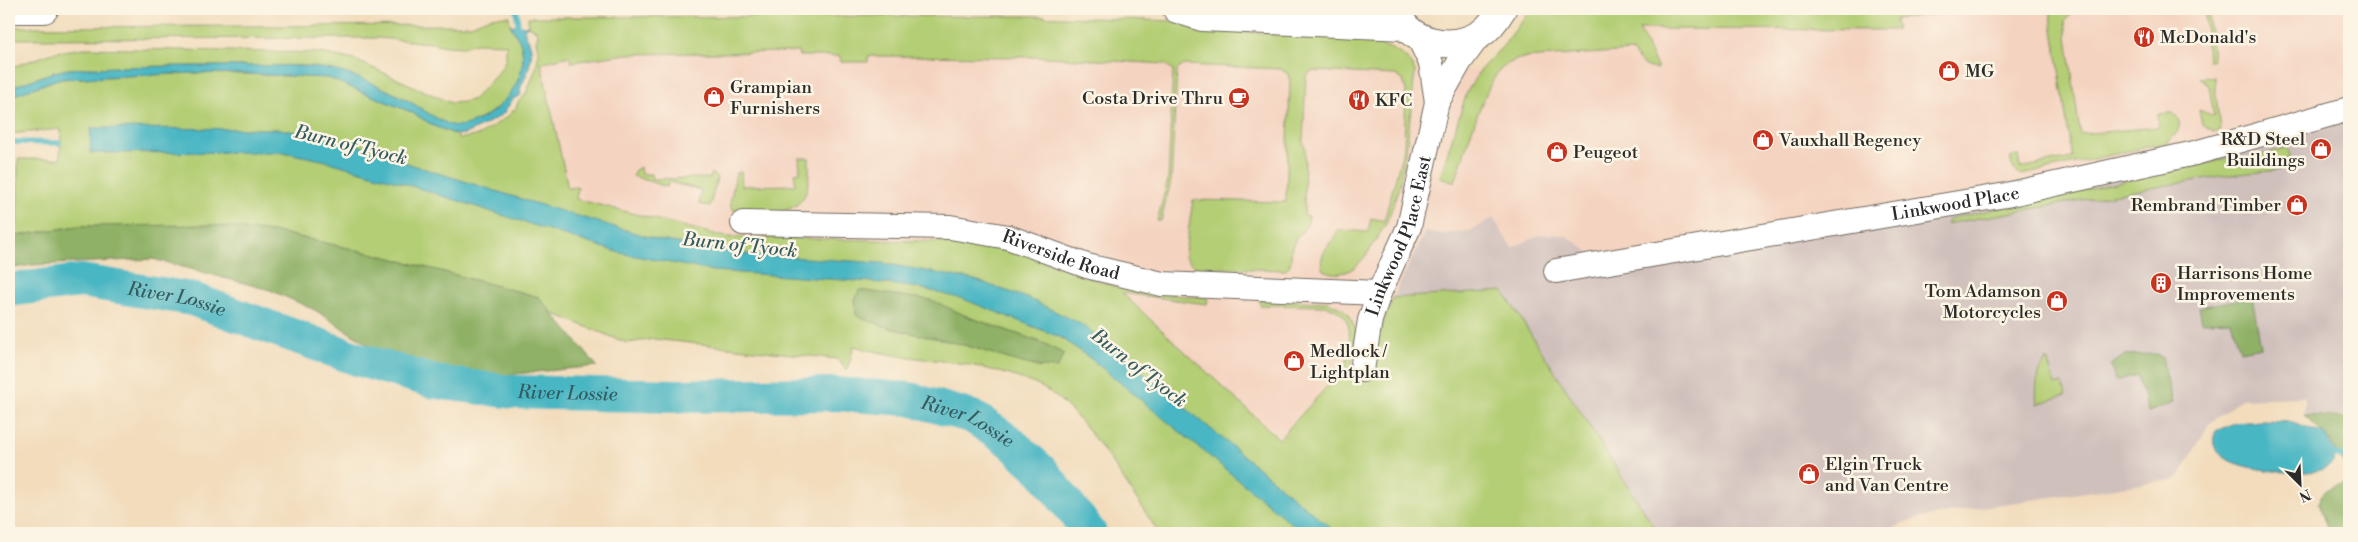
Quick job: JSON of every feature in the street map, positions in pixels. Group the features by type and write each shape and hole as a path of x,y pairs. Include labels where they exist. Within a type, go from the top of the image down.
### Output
{"highway":[{"path":"9,9 44,9"},
{"path":"1177,9 1202,17 1406,24 1433,42 1448,44 1465,42 1480,34 1493,23 1502,9"}],"street":[{"name":"Linkwood Place East","path":"1406,24 1431,63 1437,102"},
{"name":"Linkwood Place East","path":"1362,370 1370,320 1379,293 1409,227 1437,102 1459,63 1480,34"},
{"name":"Linkwood Place","path":"1556,271 2006,195 2195,153 2349,110"},
{"name":"Riverside Road","path":"742,223 950,227 1008,238 1088,266 1162,284 1379,293"}],"shaded area":[{"path":"1531,9 2349,9 2349,109 2195,153 1604,263 1567,236 1540,235 1512,248 1493,218 1470,231 1445,234 1425,232 1393,298 1377,337 1370,372 1333,380 1279,439 1116,287 970,242 726,237 576,199 566,189 567,182 541,64 570,56 571,62 627,54 799,52 868,56 1045,57 1312,71 1415,72 1481,69 1504,45"},
{"path":"2349,109 2349,417 2304,415 2305,397 2241,399 2209,424 2178,479 1982,507 1910,520 1885,533 1658,533 1503,291 1393,298 1425,232 1445,234 1470,231 1493,218 1512,248 1540,235 1567,236 1604,263 1914,209"}],"green space":[{"path":"1531,9 1984,9 1895,19 1897,30 1639,29 1658,69 1645,66 1632,51 1523,58 1510,62 1500,70 1487,91 1455,182 1440,177 1467,92 1481,69 1504,45"},
{"path":"2050,9 2075,9 2065,21 2080,134 2158,127 2157,114 2173,113 2179,121 2179,125 2177,132 2170,140 2166,143 2021,175 2014,170 2011,157 2018,154 2020,168 2072,158"},
{"path":"2201,9 2208,9 2213,60 2208,60 2205,16"},
{"path":"509,16 509,21 522,50 523,63 520,75 515,86 498,106 477,121 460,126 454,126 442,121 398,95 360,79 310,66 158,66 69,69 54,72 9,88 9,68 56,52 85,48 321,53 355,60 451,103 464,102 474,99 499,72 506,59 506,44 476,43 463,47 378,38 9,39 9,27 471,25 490,17"},
{"path":"1033,16 1175,21 1209,29 1361,40 1393,50 1406,58 1415,72 1406,149 1399,188 1386,223 1368,253 1352,269 1339,273 1323,270 1321,264 1323,254 1338,230 1368,232 1371,218 1384,221 1404,148 1406,91 1403,80 1395,75 1312,71 1306,76 1303,142 1305,147 1304,215 1309,216 1309,220 1293,244 1290,265 1286,270 1194,267 1185,257 1193,200 1286,202 1290,82 1288,74 1281,69 1184,65 1177,70 1171,181 1161,221 1157,221 1168,180 1173,70 1165,64 1045,57 868,56 868,62 841,62 840,56 799,56 798,52 627,54 571,62 569,56 541,63 567,188 578,187 576,199 726,237 970,242 1033,257 1116,287 1208,298 1207,304 1122,293 1279,439 1333,380 1345,372 1349,342 1348,324 1344,316 1337,310 1326,306 1260,305 1259,300 1328,302 1343,309 1349,315 1356,331 1351,371 1377,337 1393,298 1503,291 1658,533 1159,533 1106,454 1074,414 1058,398 1026,380 998,372 970,365 882,353 854,346 847,371 837,359 654,339 627,343 552,313 539,297 379,255 281,233 78,226 17,236 18,159 60,159 61,129 9,134 9,97 58,79 195,73 328,78 411,112 434,126 457,135 458,139 480,135 507,117 526,94 536,68 539,53 536,41 538,35 536,30 526,25 528,25 528,17","holes":["971,318 1043,343 1064,354 1041,368 961,344 889,328"]},
{"path":"2214,77 2220,130 2213,132 2202,124 2199,110 2214,116 2209,86 2200,78"},
{"path":"2287,147 2291,158 2280,162 2280,170 2220,176 1946,224 1949,219 2230,158 2237,163"},
{"path":"799,158 809,158 809,177 803,199 795,206 776,213 754,213 733,210 730,203 736,173 741,172 742,186 795,185 795,173 800,172"},
{"path":"640,167 641,174 651,174 652,179 711,178 711,173 717,178 710,206 699,204 701,190 669,182 667,187 633,176 634,171"},
{"path":"212,225 281,233 379,255 539,297 597,366 484,377 387,357 315,310 270,290 153,259 32,265 9,269 9,237 78,226"},
{"path":"859,290 931,300 971,318 1043,343 1064,354 1057,368 1021,363 972,347 868,321 856,315 855,300"},
{"path":"2252,297 2261,347 2240,351 2231,321 2202,322 2199,307"},
{"path":"2157,354 2162,358 2173,403 2148,412 2137,375 2115,381 2111,365 2125,355"},
{"path":"2047,359 2055,385 2062,383 2066,395 2037,404 2038,380 2041,369"},
{"path":"2304,415 2349,418 2349,474 2331,442"},
{"path":"2349,482 2349,533 2329,533 2318,503 2320,497 2326,490"}],"water":[{"path":"510,25 528,26 524,29 530,44 531,55 529,68 520,89 521,95 513,99 503,114 465,134 457,135 434,126 411,112 328,78 195,73 58,79 9,97 9,88 54,72 69,69 152,66 304,66 337,71 357,77 405,99 446,123 458,126 483,118 495,110 514,88 523,62 519,40"},
{"path":"91,128 280,129 346,141 416,166 659,240 745,254 882,263 975,280 1030,299 1079,323 1107,343 1337,533 1303,533 1091,359 1062,338 963,299 919,288 872,282 712,271 620,253 393,180 322,160 283,152 90,153"},
{"path":"2261,421 2290,422 2324,434 2335,451 2333,462 2323,469 2316,471 2271,471 2251,468 2221,455 2214,444 2216,431 2234,423"}],"waterway":[{"path":"516,9 519,31"},
{"path":"9,142 59,143"},
{"name":"River Lossie","path":"9,290 81,281 192,299 360,360 435,382 513,392 677,396 836,394 910,399 973,417 1009,441 1043,472 1090,533"},
{"name":"Burn of Tyock","path":"2327,453 2349,458"}],"place":[{"name":"McDonald's","path":"2144,37"},
{"name":"MG","path":"1949,71"},
{"name":"Grampian Furnishers","path":"714,97"},
{"name":"Costa Drive Thru","path":"1239,98"},
{"name":"KFC","path":"1359,100"},
{"name":"Vauxhall Regency","path":"1763,140"},
{"name":"R&D Steel Buildings","path":"2321,149"},
{"name":"Peugeot","path":"1557,152"},
{"name":"Rembrand Timber","path":"2297,205"},
{"name":"Harrisons Home Improvements","path":"2161,283"},
{"name":"Tom Adamson Motorcycles","path":"2057,301"},
{"name":"Medlock / Lightplan","path":"1294,361"},
{"name":"Elgin Truck and Van Centre","path":"1809,474"}]}
